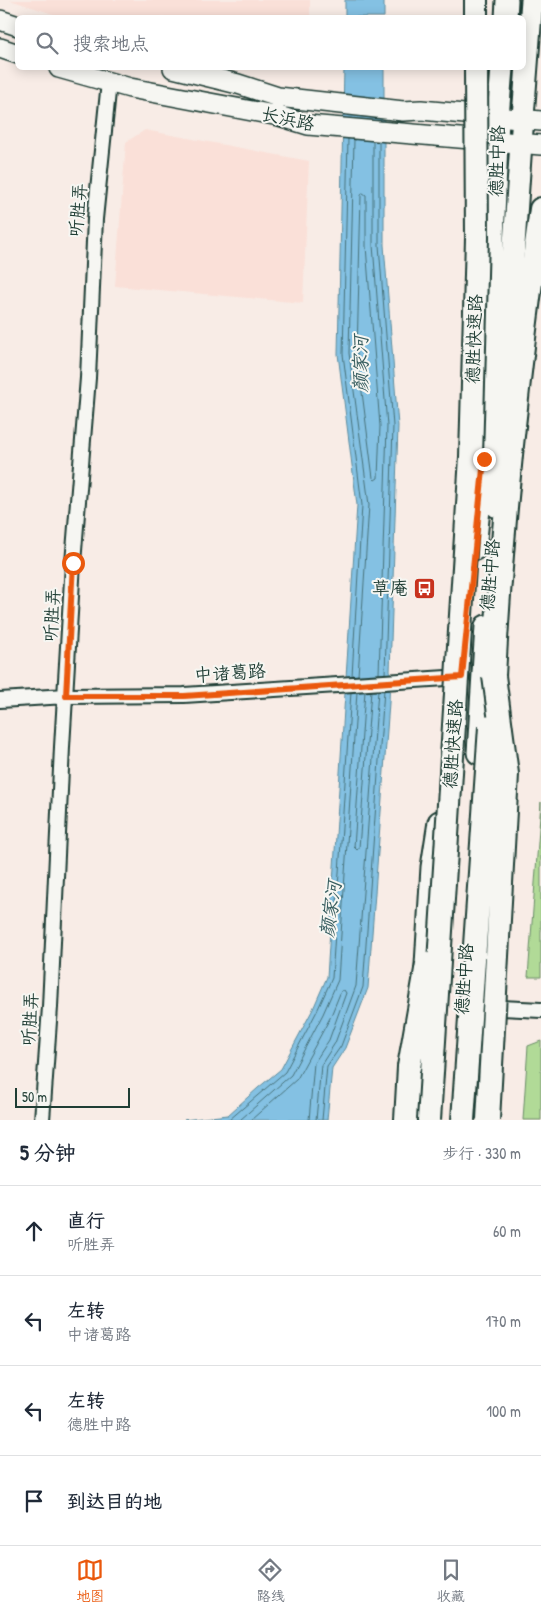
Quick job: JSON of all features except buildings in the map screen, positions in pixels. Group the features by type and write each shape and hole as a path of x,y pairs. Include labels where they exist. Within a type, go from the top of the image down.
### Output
{"highway":[{"path":"476,0 476,15"},
{"name":"德胜快速路","path":"430,1120 471,457 477,238 476,70"},
{"name":"德胜快速路","path":"463,1120 499,588 510,461 541,209"},
{"path":"488,1120 506,774 494,676"},
{"path":"406,1120 409,1066 446,849"}],"main road":[{"path":"506,15 507,0"},
{"name":"德胜中路","path":"455,1120 482,674 531,144 532,0"},
{"path":"0,20 15,25"},
{"path":"0,48 15,53"},
{"name":"长浜路","path":"66,70 130,88 279,116 308,125 531,144"},
{"name":"长浜路","path":"181,70 238,84 278,97 403,111 421,110 532,120"},
{"name":"德胜中路","path":"416,1120 432,867 462,677 484,459 498,117 502,70"}],"street":[{"name":"听胜弄","path":"43,1114 73,563 88,378 95,219 109,82"},
{"name":"中诸葛路","path":"0,700 66,696 184,696 462,677"},
{"path":"462,1006 541,1010"}],"shaded area":[{"path":"10,0 310,0 310,15 56,15"},
{"path":"145,130 309,161 303,303 115,286 126,142"}],"green space":[{"path":"541,802 541,977 528,977"},
{"path":"541,1041 541,1120 523,1120 528,1046"}],"water":[{"path":"345,0 384,0 384,15 345,15"},
{"name":"颜家河","path":"344,70 384,70 384,245 398,426 389,703 368,988 345,1048 332,1068 327,1120 184,1120 228,1115 281,1069 313,1009 327,977 357,505 338,354"}],"place":[{"name":"草庵","path":"424,588"}],"route":[{"path":"73,563 66,696 184,696 462,677 484,459"}]}
